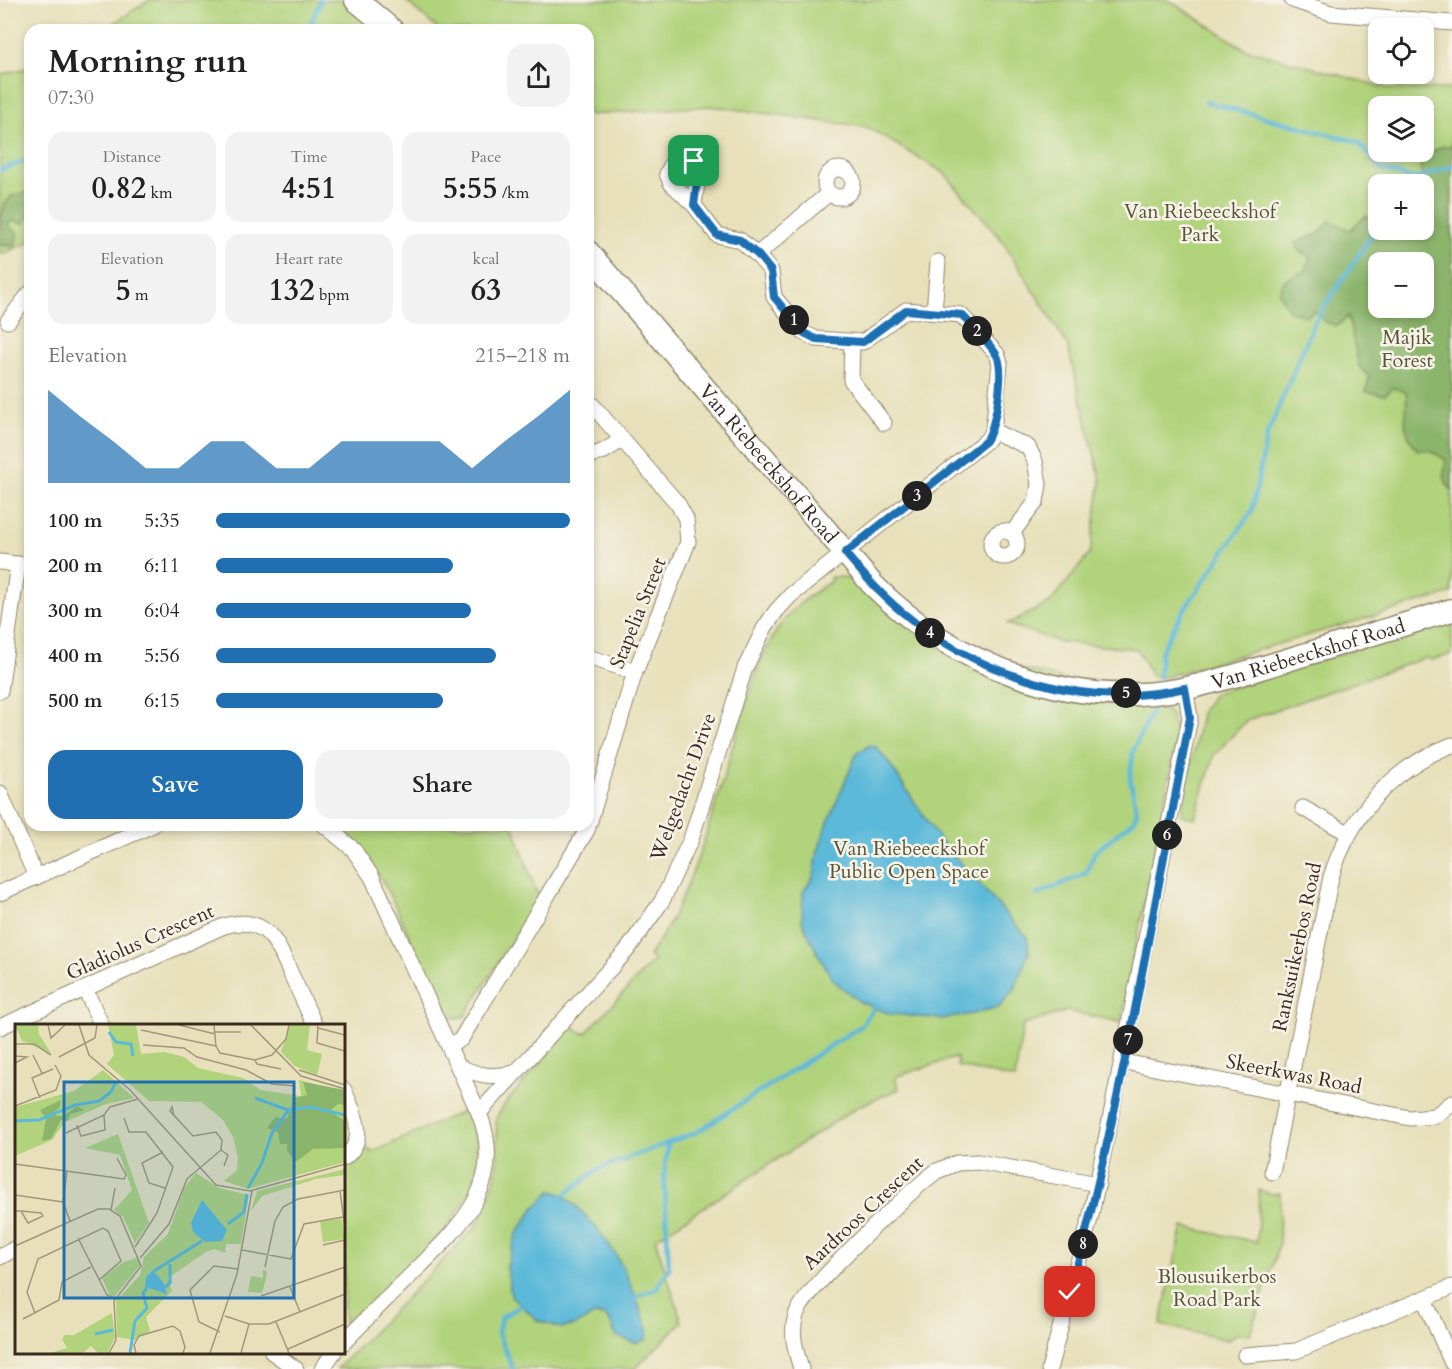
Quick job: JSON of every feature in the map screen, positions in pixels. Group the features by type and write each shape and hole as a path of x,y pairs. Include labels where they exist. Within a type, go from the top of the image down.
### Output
{"street":[{"path":"356,0 385,24"},
{"path":"1292,0 1331,13 1452,23"},
{"path":"758,255 829,193"},
{"path":"694,205 717,235 740,240 758,255 771,271 774,297 804,333 816,339 863,342 874,337 906,310 962,315 997,354 1000,363 993,431 1028,447 1035,461 1039,484 1036,502 1012,533"},
{"name":"Van Riebeeckshof Road","path":"594,259 879,591 918,625 957,650 1002,671 1054,686 1105,693 1153,692 1185,688 1219,681 1452,610"},
{"path":"934,312 938,262"},
{"path":"8,321 24,301"},
{"path":"852,342 851,380 884,423"},
{"name":"Stapelia Street","path":"594,407 678,504 686,519 689,535 684,557 658,612 635,672 594,807"},
{"name":"Welgedacht Drive","path":"479,1113 646,927 662,901 691,839 746,668 765,627 791,595 962,462 993,431"},
{"path":"594,455 604,452 622,440"},
{"path":"0,562 24,565 0,691"},
{"path":"594,659 635,672"},
{"path":"1049,1369 1098,1185 1124,1062 1190,718 1185,688"},
{"name":"Ranksuikerbos Road","path":"1272,1172 1331,877 1348,833 1369,803 1395,777 1426,756 1452,745"},
{"path":"0,793 36,877"},
{"path":"1303,808 1348,833"},
{"path":"0,893 140,831"},
{"path":"331,831 353,849 372,877 479,1113 486,1135 487,1160 482,1186 471,1211 448,1238 345,1341"},
{"name":"Stapelia Street","path":"449,1046 461,1039 586,831"},
{"name":"Gladiolus Crescent","path":"0,1027 224,926 250,924 267,931 278,944 314,1024"},
{"path":"85,989 101,1024"},
{"name":"Skeerkwas Road","path":"1124,1062 1418,1119 1435,1116 1452,1102"},
{"path":"458,1066 480,1075 495,1077 514,1073"},
{"path":"345,1093 359,1128 356,1144 345,1157"},
{"name":"Aardroos Crescent","path":"801,1369 794,1344 794,1325 806,1296 937,1171 957,1163 978,1162 1098,1185"},
{"path":"0,1257 15,1249"},
{"path":"1245,1355 1296,1351 1452,1287"},
{"path":"1424,1299 1452,1363"},
{"path":"274,1354 296,1369"},
{"path":"322,1369 333,1354"}],"green space":[{"path":"149,0 343,0 373,24 113,24"},
{"name":"Van Riebeeckshof Park","path":"405,0 1169,0 1245,49 1390,89 1452,89 1452,593 1162,678 1152,676 1137,649 1059,642 1007,624 1050,603 1090,553 1101,481 1067,344 1001,239 943,172 867,127 711,106 594,115 594,24 432,24"},
{"path":"24,69 24,245 0,255 0,75"},
{"name":"Majik Forest","path":"1452,138 1452,490 1445,480 1446,460 1430,450 1417,450 1407,433 1406,392 1393,388 1385,395 1366,392 1369,377 1359,367 1348,316 1338,326 1325,322 1315,311 1306,316 1289,311 1279,293 1284,281 1306,270 1310,257 1298,250 1295,243 1319,233 1330,221 1350,230 1366,216 1368,217 1368,240 1434,240 1434,174 1422,174 1420,168 1422,162 1434,162 1434,150 1443,146 1451,146"},
{"path":"24,193 24,223 12,221 9,223 9,227 18,233 15,246 0,245 5,204 12,196"},
{"name":"Van Riebeeckshof Public Open Space","path":"830,577 842,577 855,581 934,646 1154,703 1171,714 1177,735 1121,1022 1067,1011 1023,1025 1015,1079 957,1066 957,1057 895,1077 899,1089 859,1106 655,1239 682,1322 635,1369 337,1369 478,1224 494,1182 498,1155 496,1119 504,1105 571,1027 585,1034 654,960 649,956 679,904 701,849 758,668 777,630 788,615 831,581"},
{"path":"1452,619 1452,654 1432,660 1425,658 1247,720 1214,755 1195,818 1181,815 1202,710 1214,693"},
{"path":"344,831 515,831 536,892 541,895 464,1017 449,1018 441,1011 398,912 371,863"},
{"path":"468,1109 476,1134 478,1156 475,1176 468,1195 457,1213 412,1264 345,1331 345,1166 363,1147 373,1152"},
{"name":"Blousuikerbos Road Park","path":"1259,1190 1271,1194 1280,1193 1279,1245 1250,1334 1236,1334 1228,1340 1160,1325 1183,1227 1257,1242"}],"water":[{"path":"870,745 876,747 889,763 939,839 1027,937 1029,951 1015,989 998,1007 941,1019 890,1014 860,1002 833,980 816,951 802,921 803,892 814,876 824,832 857,753"},
{"path":"551,1191 559,1193 580,1209 616,1256 629,1280 648,1329 646,1340 635,1343 616,1336 611,1323 605,1316 594,1315 576,1325 561,1328 537,1320 511,1296 507,1267 516,1235 535,1207"}],"waterway":[{"path":"311,24 321,0"},
{"path":"1206,102 1358,142 1382,170 1416,179 1452,166"},
{"path":"0,170 24,161"},
{"path":"1159,677 1161,652 1180,616 1252,511 1267,435 1315,321 1369,240"},
{"path":"1037,895 1086,873 1095,852 1134,820 1137,811 1130,779 1133,751 1154,706"},
{"path":"564,1195 599,1169 697,1132 861,1026 874,1008"},
{"path":"635,1297 656,1289 669,1269 664,1175 668,1143"},
{"path":"513,1369 498,1333 501,1318 522,1305"}],"route":[{"path":"694,161 699,168 694,205 717,235 740,240 758,255 771,271 774,297 804,333 816,339 863,342 874,337 906,310 962,315 997,354 1000,363 996,419 993,431 986,441 845,553 872,584 901,612 937,638 979,661 1028,680 1082,691 1105,693 1153,692 1185,688 1190,718 1124,1062 1091,1215 1070,1292"}]}
